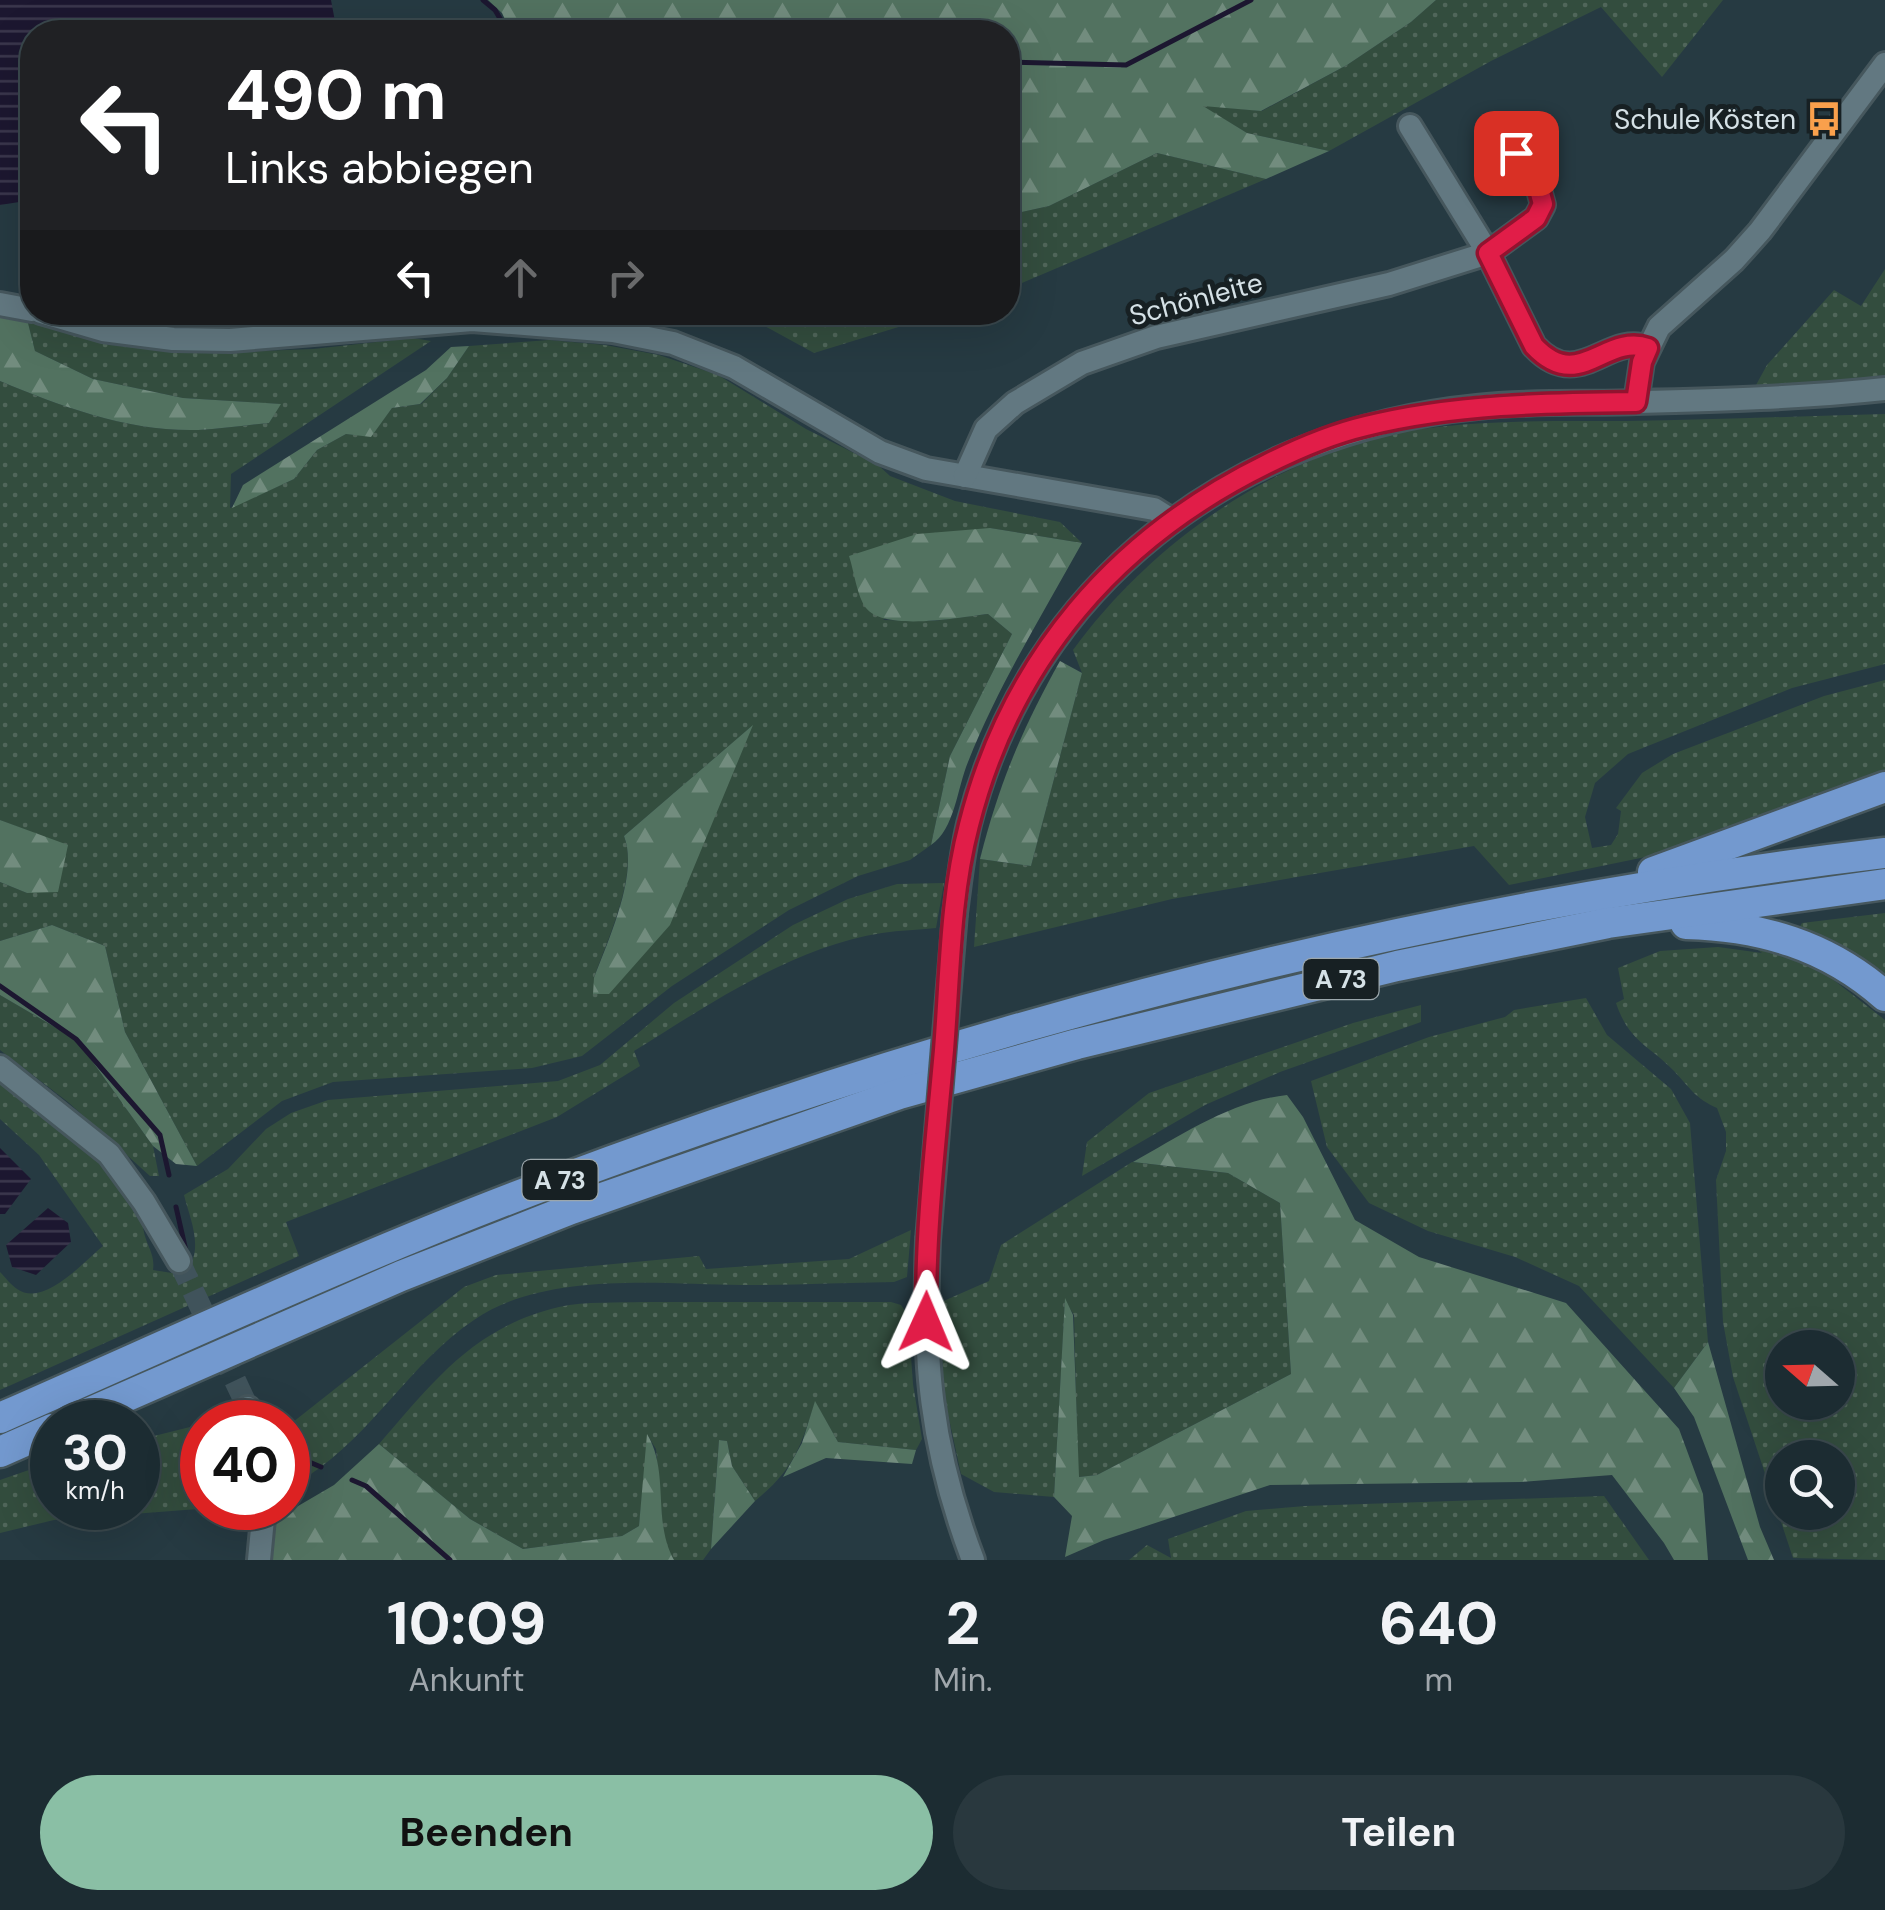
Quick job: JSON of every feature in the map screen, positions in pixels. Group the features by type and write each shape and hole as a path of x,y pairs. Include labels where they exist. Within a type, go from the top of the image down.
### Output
{"highway":[{"path":"1592,894 1885,787"},
{"name":"A 73","path":"0,1418 296,1288 538,1188 806,1095 1140,995 1592,894 1885,854"},
{"name":"A 73","path":"118,1400 400,1276 589,1202 900,1094 1236,1003 1433,958 1608,923 1885,884"},
{"path":"1608,923 1701,925 1773,933 1840,962 1885,996"},
{"path":"0,1452 30,1439"}],"street":[{"path":"1636,402 1645,355 1658,327 1734,260 1760,231 1885,64"},
{"path":"1410,126 1488,253 1534,346 1542,354 1568,366 1580,366 1604,354 1638,345 1645,355"},
{"name":"Schönleite","path":"965,476 986,429 1015,403 1082,363 1156,337 1390,284 1488,253 1536,218 1543,204 1538,186 1516,153"},
{"path":"86,325 173,339 230,340 412,325"},
{"path":"536,325 613,331 673,343 734,368 880,452 926,469 1154,510 1170,520"},
{"path":"974,1560 942,1470 927,1379 928,1240 955,913 968,826 991,758 1015,702 1082,602 1114,568 1170,520 1240,477 1298,449 1362,427 1478,406 1885,390"},
{"path":"0,1067 108,1154 136,1190 179,1261"},
{"path":"260,1560 262,1530"}],"green space":[{"path":"488,0 1436,0 1411,22 1347,65 1261,111 1203,106 1247,133 1329,151 1266,179 1157,153 1049,206 1020,212 1020,20 505,20"},
{"path":"1436,0 1723,0 1662,77 1601,7 1491,61 1329,151 1247,133 1200,105 1262,111 1347,65 1411,22"},
{"path":"1157,153 1266,179 1020,284 1020,212 1049,206"},
{"path":"1885,269 1885,379 1756,385 1767,365 1834,290 1861,306"},
{"path":"0,313 20,317 20,325 28,325 35,351 93,379 183,398 281,404 269,423 173,430 122,422 72,408 0,381"},
{"path":"28,325 48,325 120,346 205,353 313,349 413,338 431,341 231,474 230,508 294,479 317,450 346,434 371,436 392,408 421,404 447,378 469,346 549,340 605,345 659,355 718,375 806,429 878,465 890,476 955,501 1060,522 1082,543 990,528 883,620 933,621 988,614 1012,634 950,756 931,845 910,860 858,876 789,910 672,986 582,1056 532,1068 333,1082 282,1101 197,1166 125,1032 105,946 52,925 0,941 0,882 27,893 67,846 0,820 0,381 97,416 173,430 269,423 280,404 183,398 93,379 35,351","holes":["752,727 594,978 625,888 628,851 624,836"]},
{"path":"763,325 905,325 814,353"},
{"path":"469,346 447,378 420,404 392,408 371,437 346,434 317,450 294,479 232,508 243,485 426,370 451,347"},
{"path":"1885,414 1885,664 1792,688 1628,754 1595,783 1585,817 1592,848 1611,845 1618,834 1621,811 1616,808 1642,773 1673,754 1824,696 1885,680 1885,771 1719,836 1655,855 1509,885 1474,846 1172,899 974,947 980,859 1031,866 1082,673 1073,650 1145,569 1233,501 1332,452 1384,436 1438,427"},
{"path":"990,528 1082,543 993,706 968,762 950,819 931,845 950,756 1012,634 988,614 924,621 876,615 863,603 849,556 917,534"},
{"path":"1060,661 1082,673 1031,866 980,859 1013,757"},
{"path":"753,725 670,925 609,994 593,994 594,978 625,888 628,851 624,836"},
{"path":"0,820 68,845 58,892 27,893 0,882"},
{"path":"944,883 936,928 849,940 784,964 634,1051 640,1066 557,1117 286,1222 299,1256 0,1390 0,1272 17,1289 39,1293 63,1281 103,1246 39,1155 0,1119 0,1079 100,1156 143,1213 153,1270 187,1270 195,1243 184,1195 228,1169 266,1129 291,1113 328,1100 558,1081 600,1065 674,1003 793,925 848,899 897,884"},
{"path":"1885,913 1885,980 1799,928 1802,923"},
{"path":"52,925 105,946 125,1032 197,1166 176,1164 153,1146 77,1040 0,995 0,941"},
{"path":"1718,947 1762,953 1754,947 1817,967 1885,1020 1885,1560 1793,1558 1784,1530 1855,1530 1855,1440 1765,1440 1765,1474 1733,1377 1723,1322 1716,1180 1726,1151 1726,1132 1717,1108 1698,1097 1627,1026 1616,1003 1624,999 1618,968 1660,951"},
{"path":"0,995 77,1040 153,1146 159,1176 150,1176 68,1102 0,1050"},
{"path":"1586,998 1607,1035 1671,1089 1690,1123 1708,1342 1674,1388 1579,1286 1515,1257 1428,1231 1369,1203 1327,1147 1311,1081 1429,1037 1505,1017 1514,1010"},
{"path":"1421,1005 1421,1022 1280,1072 1205,1105 1082,1176 1087,1142 1149,1093 1353,1023"},
{"path":"1287,1095 1303,1117 1355,1220 1419,1257 1566,1303 1679,1429 1703,1494 1708,1560 1674,1560 1612,1475 1521,1482 1270,1485 1104,1540 1065,1557 1072,1516 1054,1497 1065,1298 1073,1315 1079,1477 1097,1475 1291,1374 1280,1203 1228,1173 1133,1162 1227,1112"},
{"path":"1132,1162 1228,1173 1280,1203 1291,1374 1097,1475 1078,1477 1074,1315 1065,1301 1054,1497 994,1492 961,1474 941,1382 939,1303 989,1281 1001,1245"},
{"path":"911,1230 907,1277 894,1282 603,1284 568,1287 502,1304 451,1337 353,1440 310,1475 310,1409 464,1287 496,1275 699,1256 706,1269 849,1259"},
{"path":"569,1305 901,1305 908,1315 922,1439 916,1450 838,1442 815,1402 794,1457 779,1479 755,1501 732,1466 727,1441 719,1440 711,1549 703,1560 674,1560 664,1543 656,1449 648,1436 639,1526 622,1536 523,1549 470,1519 379,1444 458,1359 503,1328"},
{"path":"1708,1342 1760,1527 1774,1560 1748,1560 1694,1417 1674,1388"},
{"path":"815,1401 838,1442 916,1450 912,1464 826,1458 783,1477 802,1443"},
{"path":"180,1430 180,1510 160,1512 160,1434"},
{"path":"647,1434 658,1464 664,1529 674,1560 270,1560 274,1530 310,1530 310,1499 334,1485 379,1444 470,1519 523,1549 622,1536 639,1526"},
{"path":"719,1440 727,1441 732,1466 755,1501 711,1549"},
{"path":"30,1470 30,1526 0,1533 0,1480"},
{"path":"1604,1496 1649,1560 1129,1560 1147,1545 1171,1558 1168,1539 1246,1511"}],"shaded area":[{"path":"0,0 331,0 335,20 20,20 20,202 0,205"},
{"path":"0,1148 31,1179 5,1214 0,1214"},
{"path":"48,1208 68,1223 71,1242 36,1275 12,1267 6,1245"}],"waterway":[{"path":"483,0 501,20"},
{"path":"1020,62 1126,65 1251,0"},
{"path":"0,986 76,1039 160,1135 169,1175"},
{"path":"176,1207 186,1251"},
{"path":"310,1462 321,1467"},
{"path":"352,1480 366,1486 450,1560"}],"tunnel":[{"path":"179,1261 244,1400"}],"place":[{"name":"Schule Kösten","path":"1824,119"}],"route":[{"path":"926,1322 928,1240 955,913 968,826 1015,702 1082,602 1114,568 1170,520 1240,477 1298,449 1362,427 1478,406 1636,402 1648,348 1638,345 1604,354 1580,366 1568,366 1542,354 1534,346 1488,253 1536,218 1543,204 1538,186 1516,153"}]}
